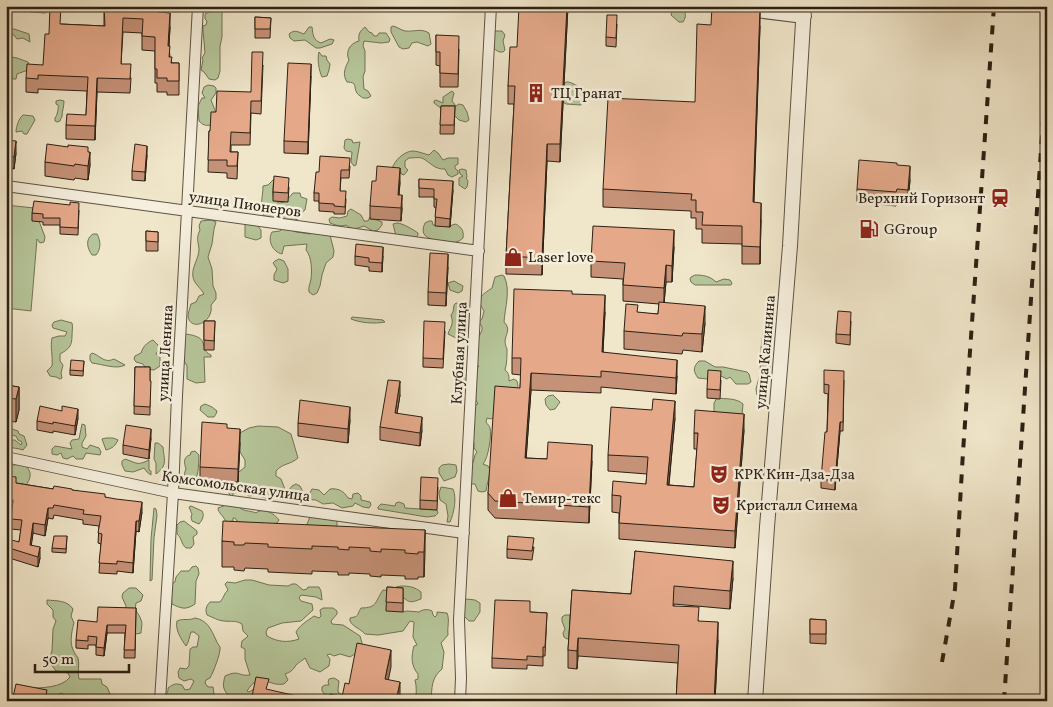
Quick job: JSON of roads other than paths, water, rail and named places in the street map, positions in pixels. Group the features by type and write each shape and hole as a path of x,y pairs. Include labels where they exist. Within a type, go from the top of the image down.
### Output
{"street":[{"name":"улица Ленина","path":"160,701 173,494 198,6"},
{"name":"Клубная улица","path":"460,701 459,620 491,6"},
{"path":"722,6 804,11"},
{"name":"улица Калинина","path":"755,701 790,246 804,11"},
{"name":"улица Пионеров","path":"6,186 479,251"},
{"name":"Комсомольская улица","path":"6,457 173,494 464,533"}],"railway":[{"path":"942,662 955,589 994,6"},
{"path":"1004,701 1047,61"}],"place":[{"name":"ТЦ Гранат","path":"536,93"},
{"name":"Верхний Горизонт","path":"1000,198"},
{"name":"GGroup","path":"869,229"},
{"name":"Laser love","path":"513,257"},
{"name":"КРК Кин-Дза-Дза","path":"719,474"},
{"name":"Темир-текс","path":"508,498"},
{"name":"Кристалл Синема","path":"721,505"}]}
